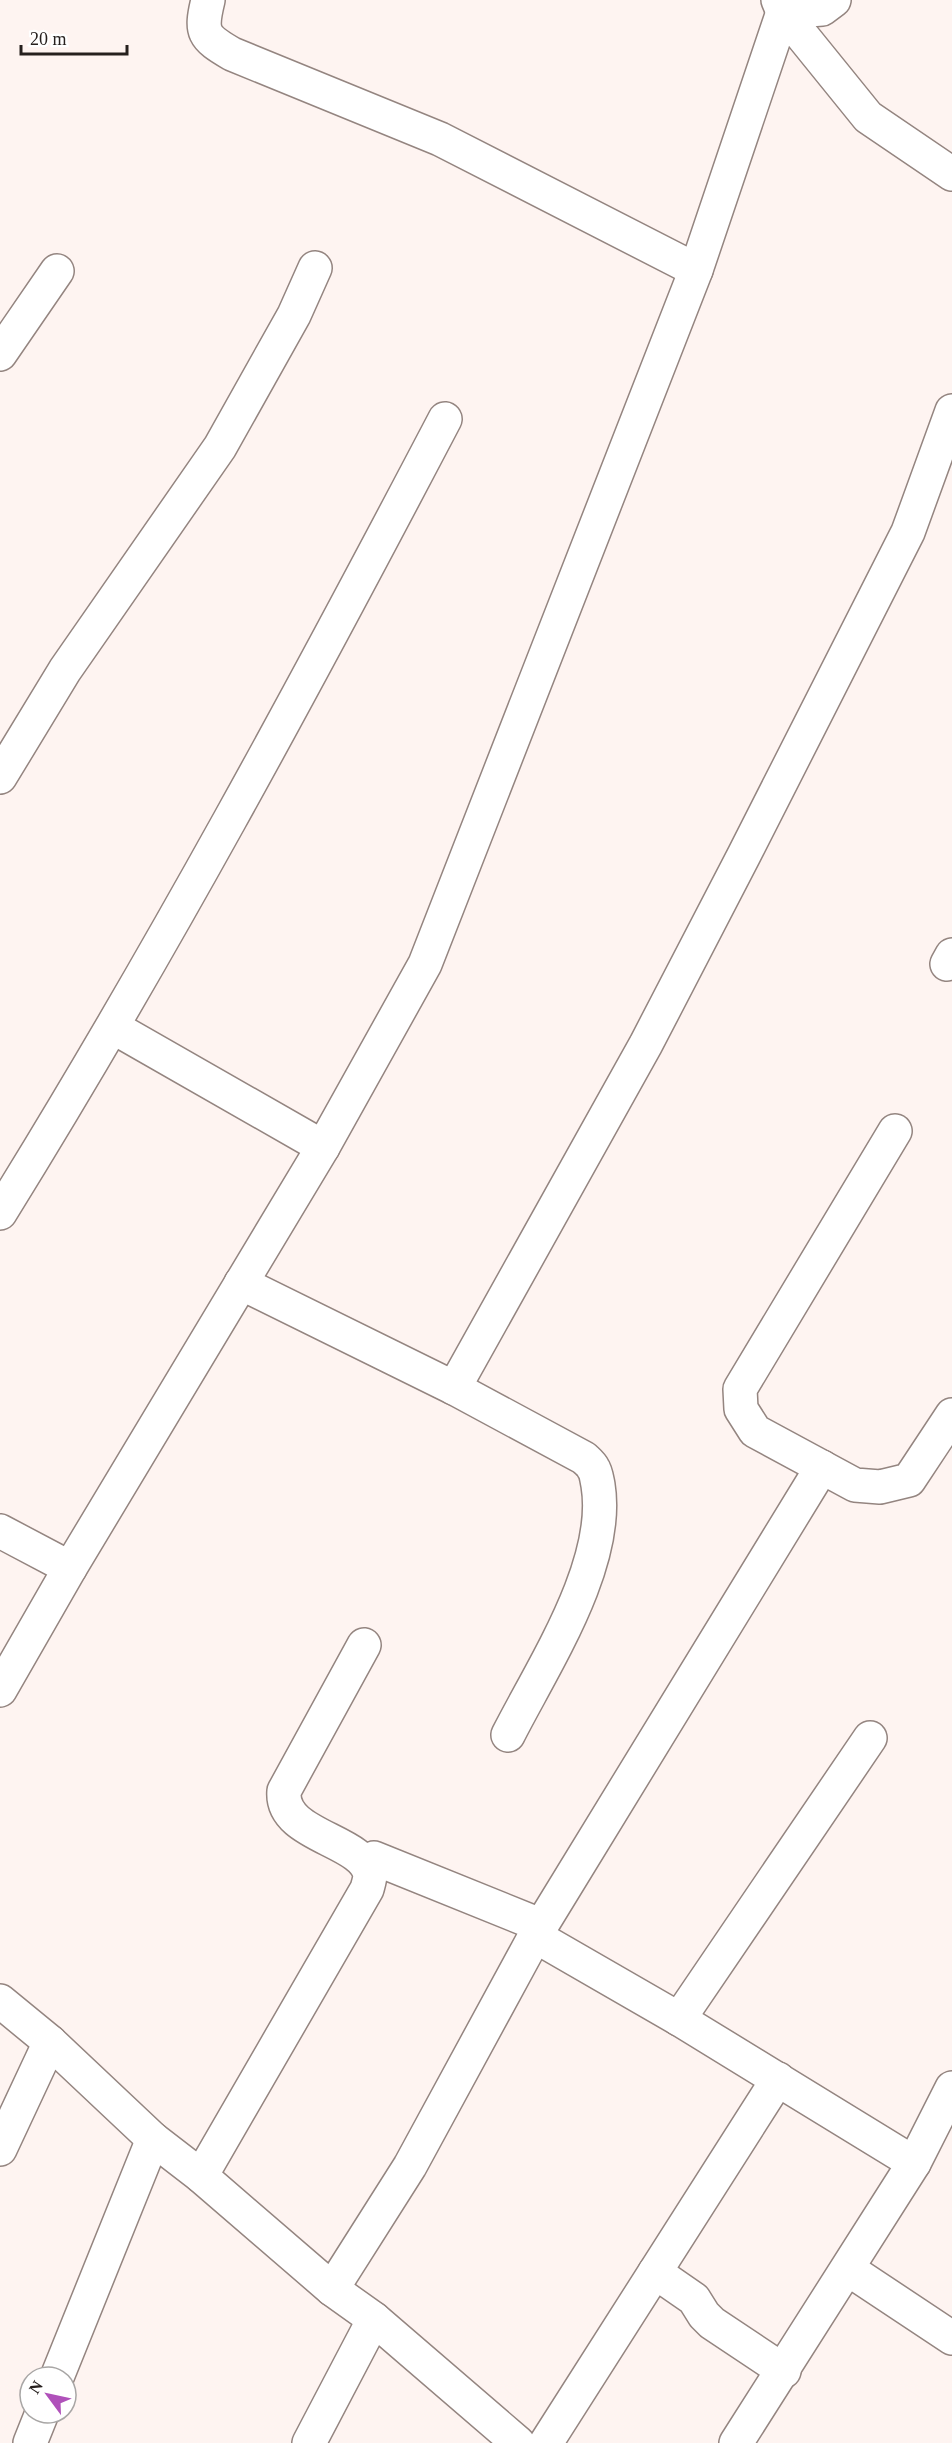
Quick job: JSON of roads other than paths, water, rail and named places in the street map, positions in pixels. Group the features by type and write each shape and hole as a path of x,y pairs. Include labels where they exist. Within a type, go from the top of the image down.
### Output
{"street":[{"path":"208,0 202,28 209,41 232,54 440,139 696,270"},
{"path":"781,6 822,9 834,0"},
{"path":"0,1690 70,1568 323,1147 425,964 696,270 781,6"},
{"path":"781,6 868,117 952,174"},
{"path":"0,777 64,670 220,447 294,315 315,268"},
{"path":"0,354 57,271"},
{"path":"454,1388 646,1044 749,845 908,532 952,411"},
{"path":"0,1213 113,1027 201,873 291,709 445,418"},
{"path":"113,1027 323,1147"},
{"path":"895,1131 741,1389 741,1409 755,1431 855,1485 880,1487 909,1480 952,1415"},
{"path":"241,1283 454,1388 584,1458 595,1469 600,1498 598,1531 586,1577 571,1613 508,1735"},
{"path":"332,2289 410,2166 535,1936 822,1467"},
{"path":"0,1531 70,1568"},
{"path":"201,2176 367,1889 370,1875 356,1855 298,1821 287,1811 283,1800 284,1791 364,1646"},
{"path":"679,2019 870,1738"},
{"path":"374,1858 540,1925 535,1936"},
{"path":"535,1936 679,2019 914,2163"},
{"path":"0,2001 50,2042 153,2139 201,2176 332,2289 374,2319 518,2443"},
{"path":"0,2149 50,2042"},
{"path":"546,2443 778,2079"},
{"path":"736,2443 784,2371 914,2163 952,2088"},
{"path":"62,2365 153,2139"},
{"path":"848,2269 952,2338"},
{"path":"655,2272 694,2299 712,2323 784,2371"},
{"path":"309,2443 374,2319"},
{"path":"30,2443 37,2425"}]}
